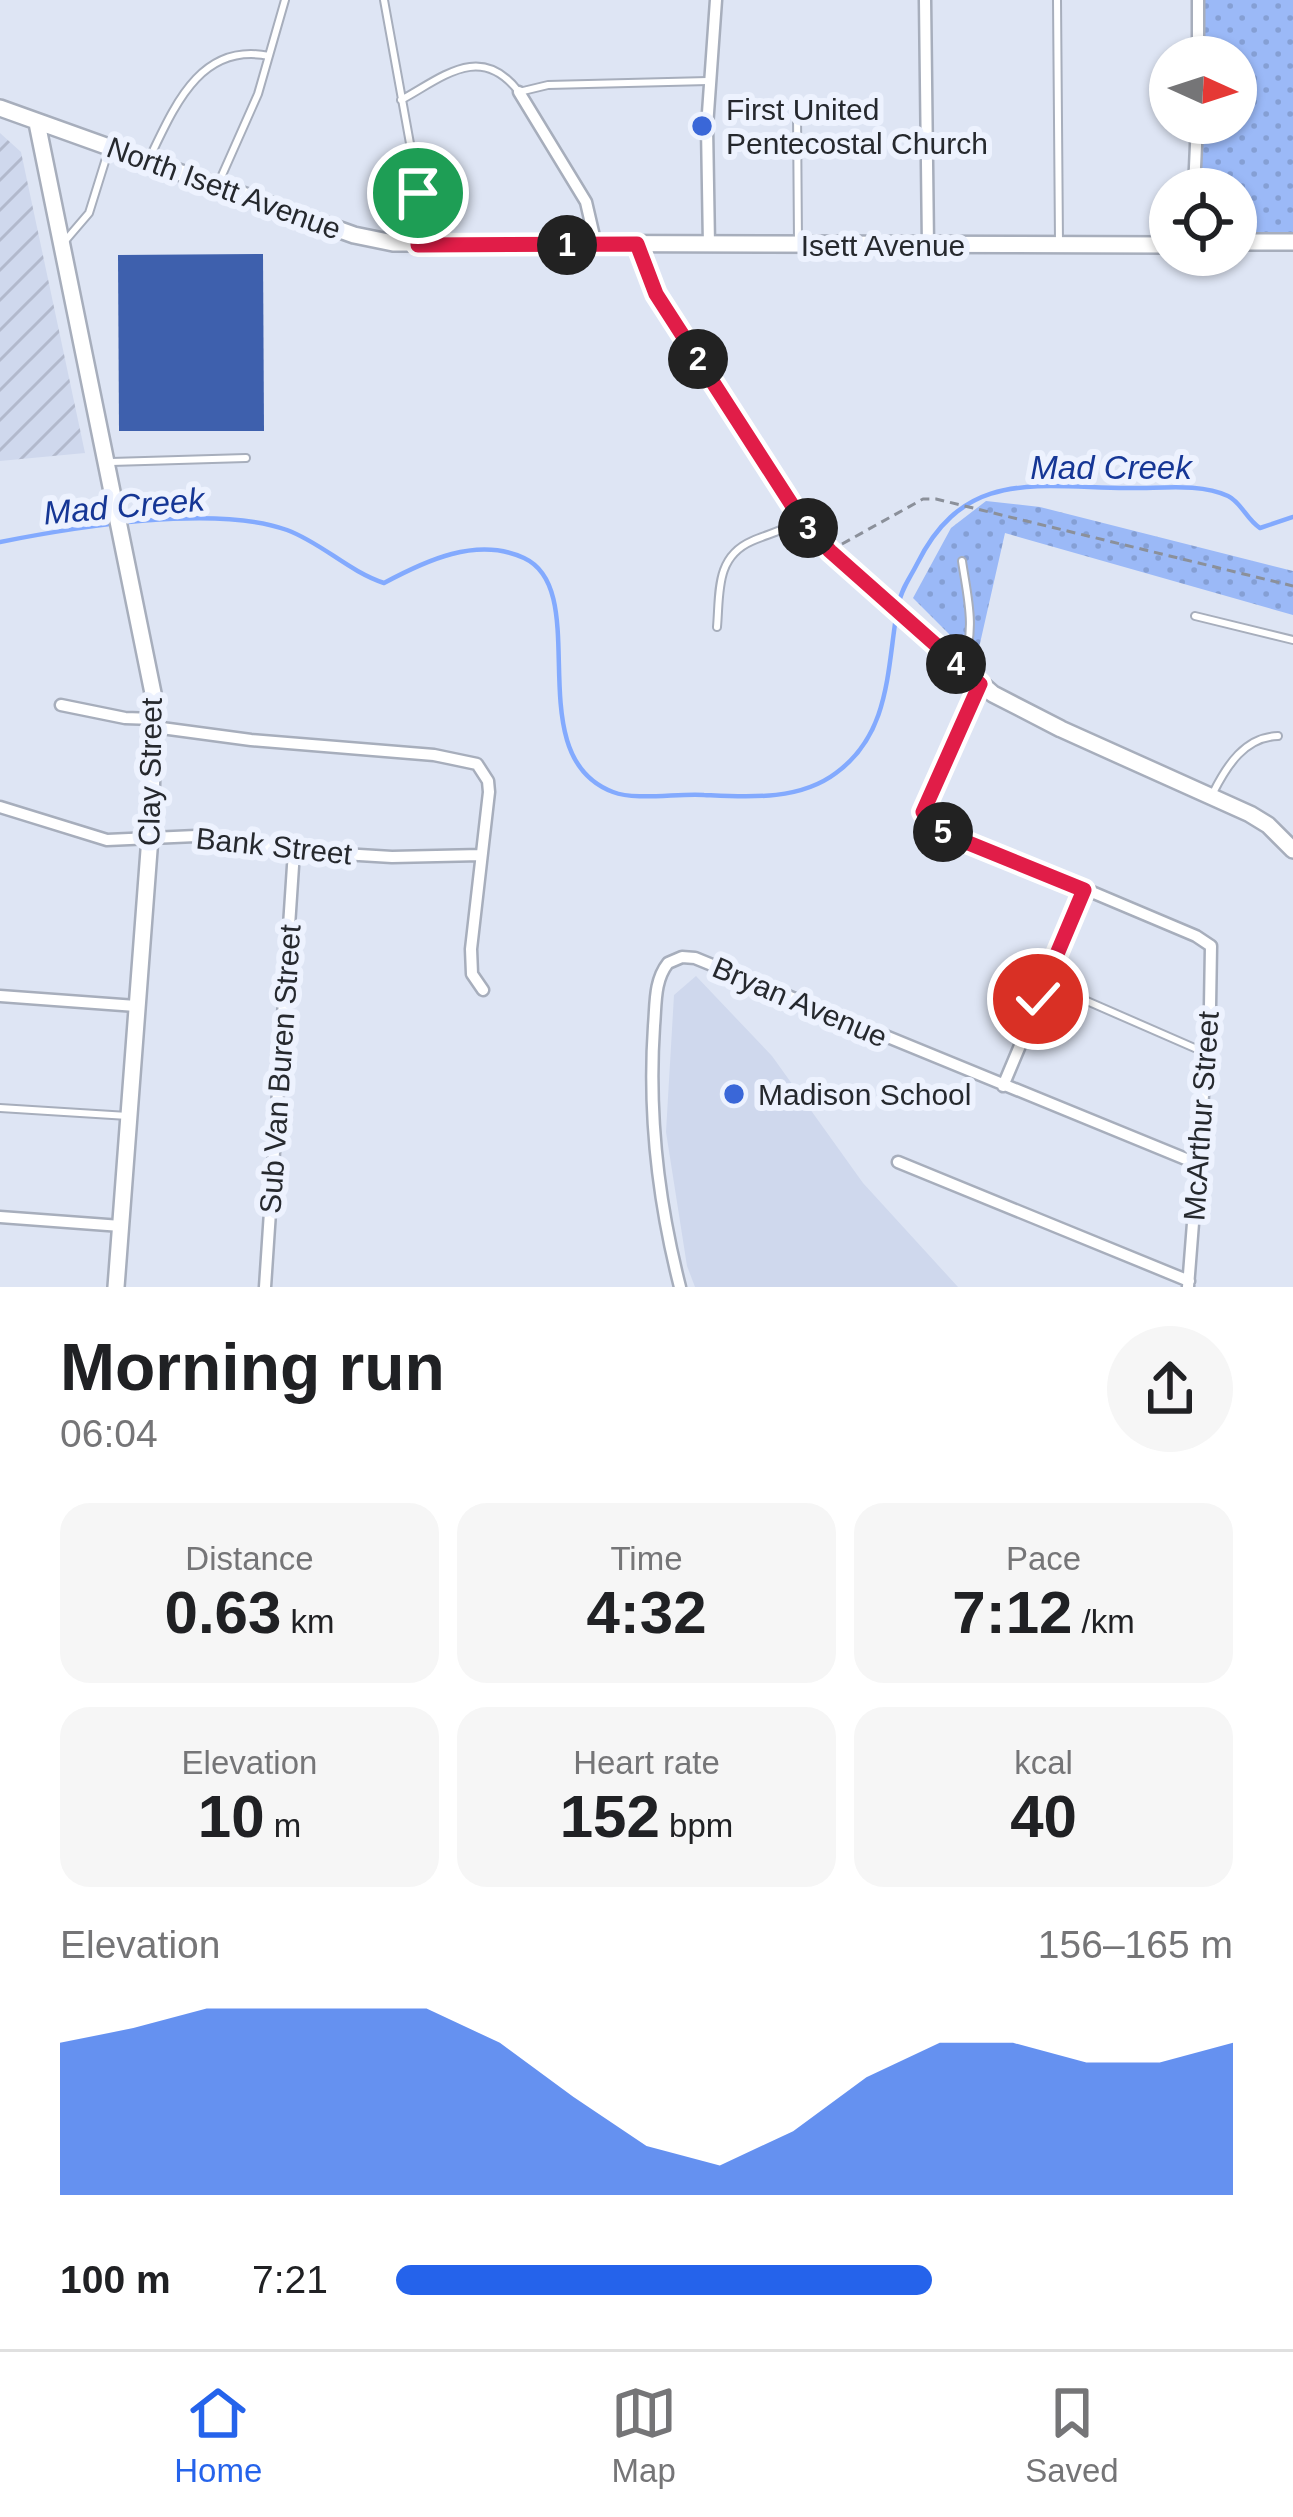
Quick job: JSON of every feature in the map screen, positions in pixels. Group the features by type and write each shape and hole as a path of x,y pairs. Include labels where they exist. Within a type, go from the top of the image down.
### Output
{"street":[{"path":"709,245 710,81 716,0"},
{"path":"925,0 928,245"},
{"path":"1198,0 1198,36"},
{"path":"519,92 586,202 596,245"},
{"name":"North Isett Avenue","path":"0,108 354,235 418,245 596,245"},
{"name":"Clay Street","path":"38,123 150,671 154,723 150,837 116,1287"},
{"path":"1257,242 1293,242"},
{"path":"637,244 656,294 801,519 830,551 980,684 1018,709 1211,796 1268,825 1292,847"},
{"name":"Isett Avenue","path":"596,245 1149,245"},
{"path":"980,684 925,803 926,822 1084,890 1003,1086"},
{"path":"61,705 251,740 469,759 483,771 489,792 471,964 483,990"},
{"name":"Bank Street","path":"0,807 107,840 196,836 294,851 481,855"},
{"name":"Sub Van Buren Street","path":"265,1287 294,851"},
{"name":"McArthur Street","path":"1084,890 1211,946 1189,1284"},
{"name":"Bryan Avenue","path":"680,1287 662,1208 652,1095 657,985 668,963 682,957 1198,1164"},
{"path":"0,996 136,1006"},
{"path":"898,1162 1189,1284"},
{"path":"0,1217 121,1226"}],"lane":[{"path":"218,185 257,94 285,0"},
{"path":"384,0 416,171 418,245"},
{"path":"1057,0 1059,245"},
{"path":"148,160 164,127 209,64 244,53 269,56"},
{"path":"401,100 454,70 482,64 502,74 519,92 548,86 710,81"},
{"path":"797,114 798,245"},
{"path":"62,243 89,213 109,146"},
{"path":"107,463 246,458"},
{"path":"717,628 721,572 727,558 749,542 801,519"},
{"path":"960,667 970,644 962,561"},
{"path":"1195,616 1293,640"},
{"path":"1211,796 1247,744 1278,736"},
{"path":"1045,983 1206,1053"},
{"path":"0,1108 129,1116"}],"path":[{"path":"830,551 922,500 936,499 1293,586"}],"shaded area":[{"path":"1194,0 1293,0 1293,250 1257,247 1257,168 1193,168 1193,144 1257,144 1257,36 1194,36"},
{"path":"0,133 21,152 85,453 0,461"},
{"path":"986,501 1040,507 1293,571 1293,615 1005,533 976,661 913,598 951,528"},
{"name":"Madison School","path":"696,976 772,1056 863,1183 958,1287 695,1287 687,1266 666,1132 674,995"}],"building":[{"path":"263,254 264,431 119,431 118,255"}],"waterway":[{"name":"Mad Creek","path":"898,606 936,533 957,512 1005,490 1191,488 1228,496 1260,528 1293,517"},
{"name":"Mad Creek","path":"0,542 105,525 222,519 287,530 384,583 470,550 524,558 544,576 554,603 561,711 569,745 585,773 613,792 633,796 773,795 806,789 836,773 853,758 875,722 887,682 896,617"}],"place":[{"name":"First United Pentecostal Church","path":"702,126"},
{"name":"Madison School","path":"734,1094"}],"route":[{"path":"418,193 418,245 637,244 656,294 801,519 830,551 980,684 923,812 934,829 1084,890 1038,999"}]}
